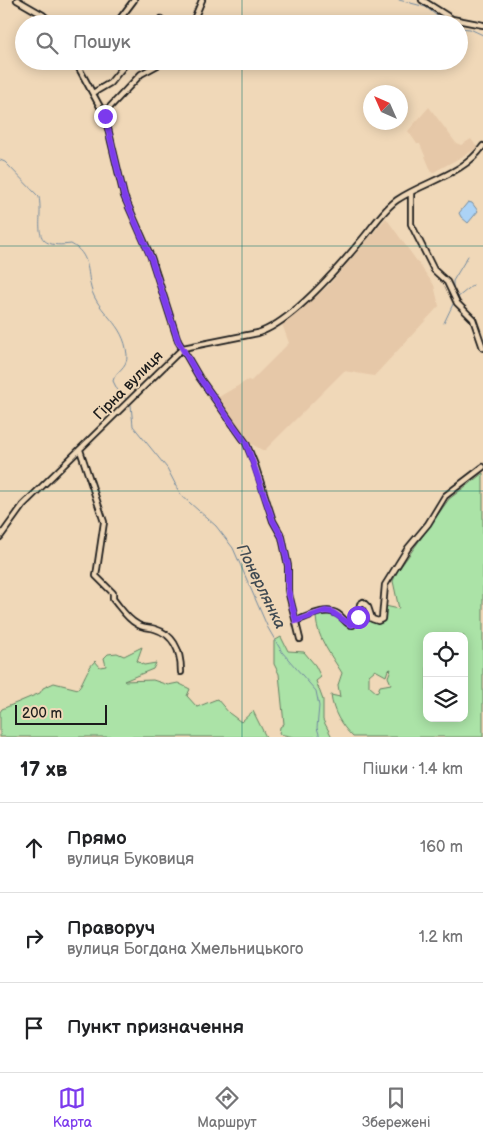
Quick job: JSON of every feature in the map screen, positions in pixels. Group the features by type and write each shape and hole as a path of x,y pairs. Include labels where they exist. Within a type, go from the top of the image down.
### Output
{"street":[{"path":"17,0 43,15"},
{"path":"123,15 134,0"},
{"path":"196,15 202,0"},
{"path":"422,0 444,15"},
{"path":"468,23 483,25"},
{"path":"79,70 102,110 124,196 151,258 178,341 201,381 246,443 273,521 282,537 288,566 288,590 300,640"},
{"path":"93,93 110,83 121,70"},
{"path":"102,110 109,108 141,74 148,70"},
{"name":"Гірна вулиця","path":"0,537 23,505 183,348 258,333 270,328 321,286 389,207 472,159 483,146"},
{"path":"411,193 411,224 434,270 447,282 457,303 472,319 483,348"},
{"path":"80,450 104,522 96,576 113,593 113,599 132,622 141,626 158,629 169,636 180,656 181,672"},
{"path":"296,621 325,611 332,612 348,624 353,625 358,617 360,604 363,602 368,607 372,619 382,620 385,585 408,548 428,524 445,496 483,467"}],"shaded area":[{"path":"429,107 456,143 461,145 471,139 478,148 432,173 420,144 417,144 408,131"},
{"path":"386,218 434,285 439,306 374,376 344,371 264,451 246,441 217,398 248,380 251,381 289,343 282,324 328,286"}],"green space":[{"path":"483,473 483,737 353,737 341,723 331,695 340,697 338,685 342,673 322,639 316,617 326,615 335,617 351,628 358,623 362,604 365,604 369,618 375,623 380,622 385,606 399,609 393,581 397,572 449,499","holes":["391,669 388,677 391,684 380,686 377,693 369,686 369,675 375,670 386,676 388,670"]},
{"path":"281,637 288,651 304,652 315,665 321,677 316,681 323,700 323,720 332,737 294,737 279,734 280,727 284,724 279,674 274,664 274,641"},
{"path":"142,647 137,661 144,665 156,663 153,669 124,681 153,680 168,685 178,683 190,689 187,696 197,707 217,699 229,713 241,722 253,711 266,737 0,737 0,712 2,709 40,693 43,688 54,683 78,689 95,661 100,667 106,666 104,658 108,654 117,653 124,656"}],"water":[{"path":"468,202 472,203 478,211 468,223 459,213"}],"waterway":[{"path":"399,0 426,7 436,15"},
{"path":"468,29 483,35"},
{"name":"Понерлянка","path":"0,160 5,162 39,197 40,233 43,239 48,243 57,245 71,244 85,258 94,297 116,326 125,344 126,363 113,381 119,393 127,400"},
{"path":"453,289 453,281 468,256"},
{"path":"457,298 473,285"},
{"path":"444,323 454,302"},
{"name":"Понерлянка","path":"131,405 133,426 167,468 181,495 216,526 233,548 268,628 282,652 316,691 319,706 317,728 320,737"}],"route":[{"path":"105,116 127,207 151,258 178,341 204,385 215,397 246,443 267,506 282,537 288,566 288,590 296,621 325,611 338,614 351,625 356,622 358,617"}]}
